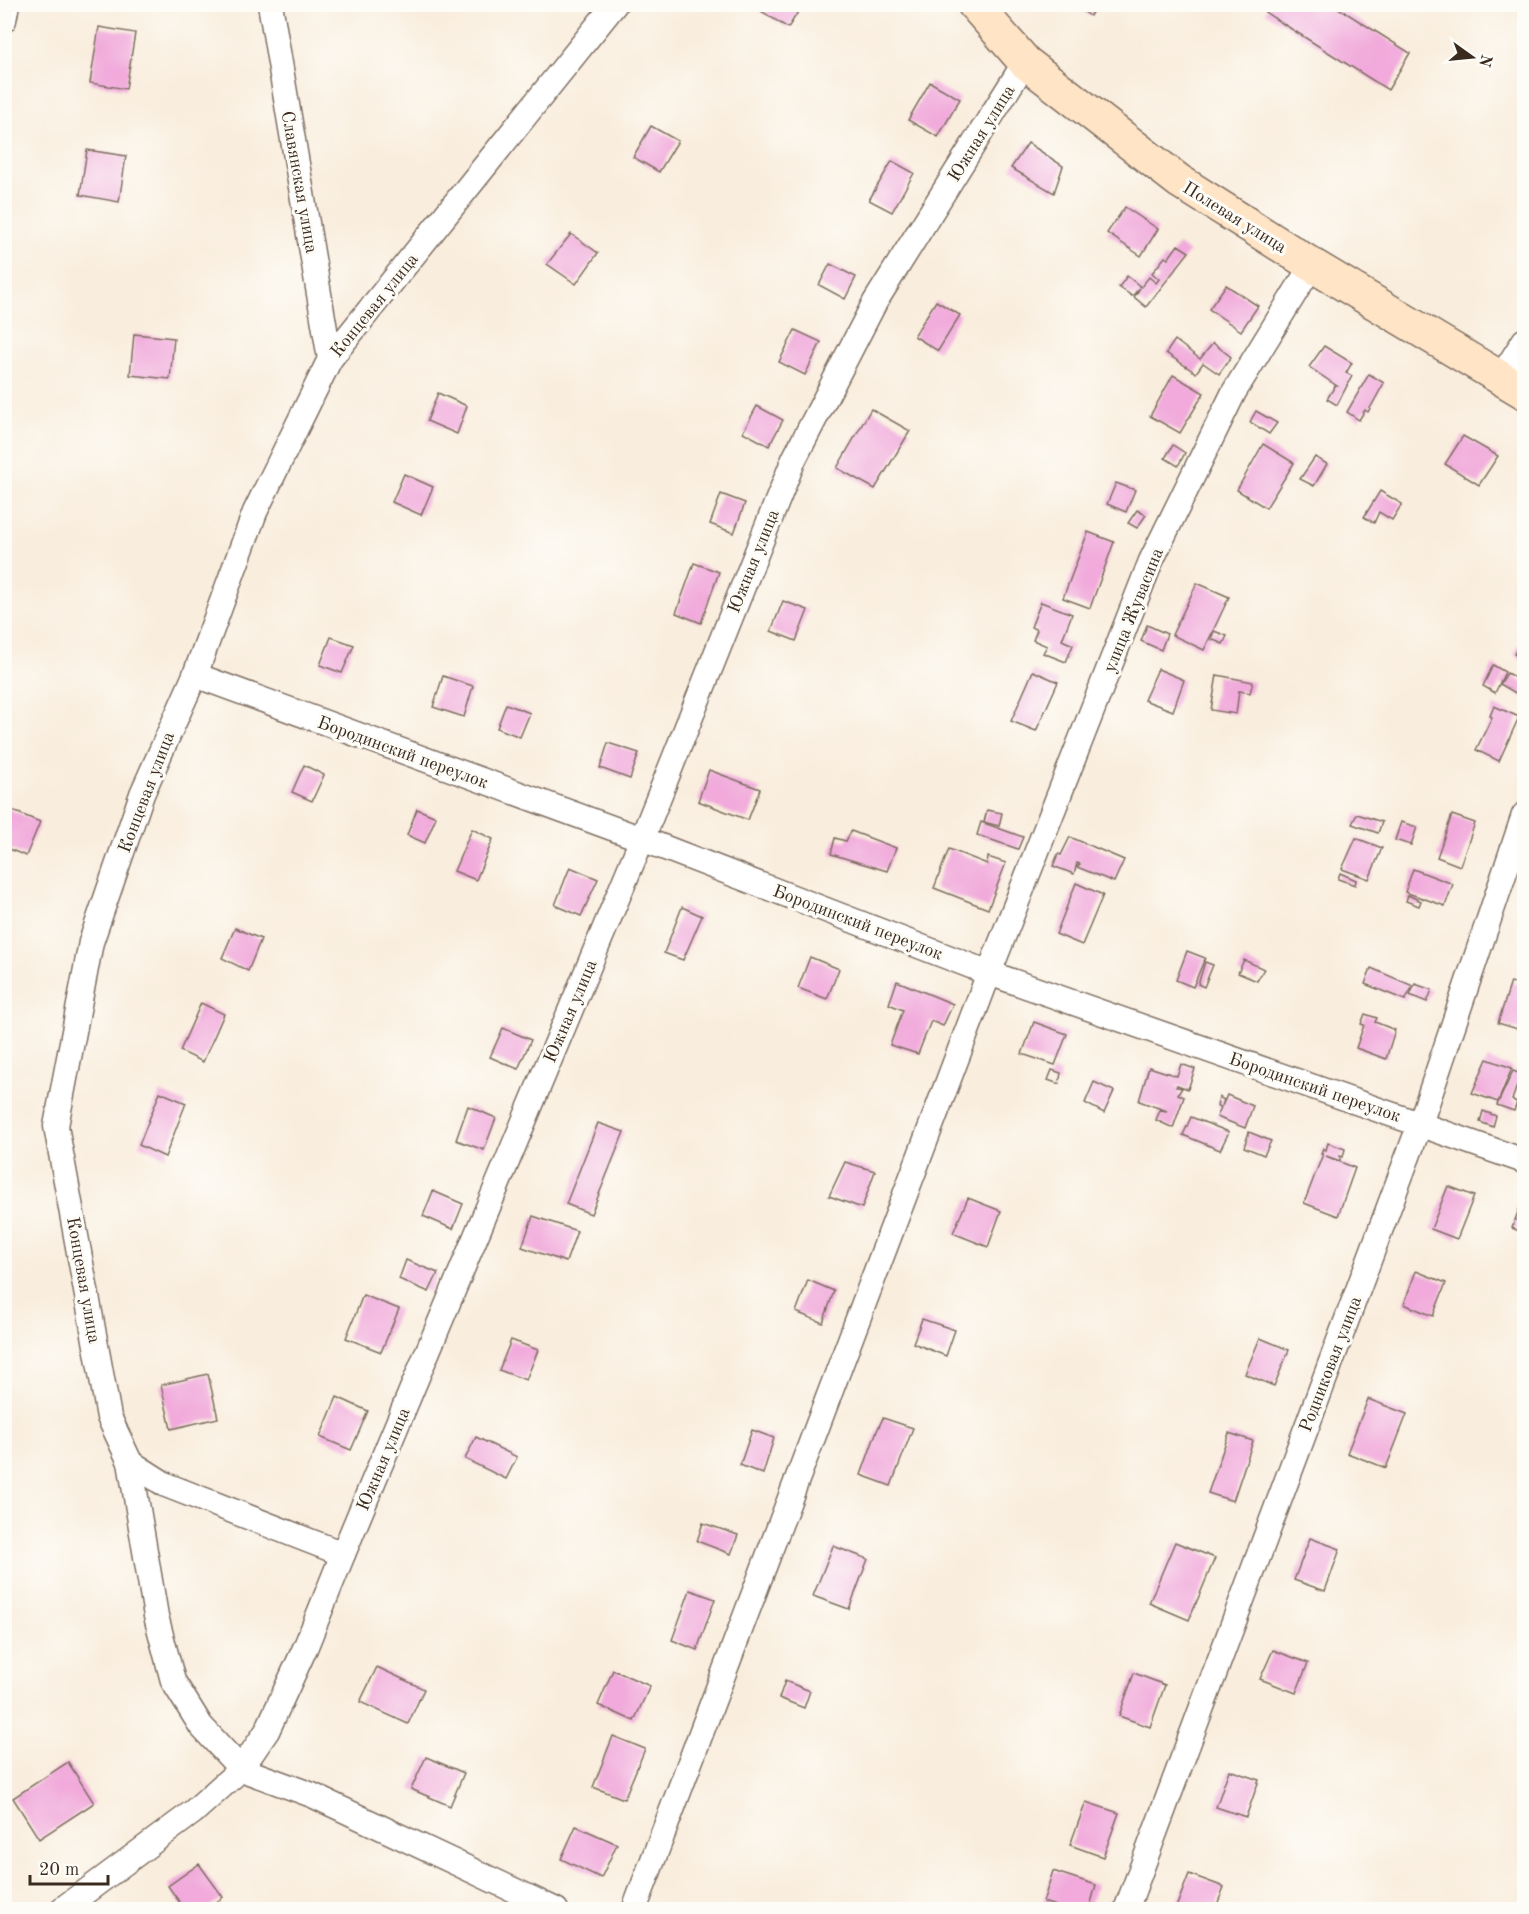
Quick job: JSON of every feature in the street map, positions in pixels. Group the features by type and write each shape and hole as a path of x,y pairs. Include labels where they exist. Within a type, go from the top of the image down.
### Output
{"street":[{"path":"4,20 7,4"},
{"name":"Славянская улица","path":"270,4 330,359"},
{"name":"Концевая улица","path":"241,1769 201,1726 173,1681 156,1616 130,1462 109,1417 56,1126 92,942 142,794 195,675 255,512 330,359 615,4"},
{"name":"Полевая улица","path":"974,4 1025,62 1179,181 1312,265 1513,385"},
{"name":"Южная улица","path":"61,1910 193,1812 241,1769 267,1731 306,1646 642,839 794,459 875,302 1025,62"},
{"name":"улица Жувасина","path":"634,1910 989,973 1151,561 1234,392 1312,265"},
{"path":"1513,385 1524,341"},
{"name":"Бородинский переулок","path":"195,675 642,839 989,973 1524,1161"},
{"name":"Родниковая улица","path":"1126,1910 1420,1124 1524,815"},
{"path":"130,1462 166,1485 343,1554"},
{"path":"241,1769 312,1795 556,1910"}],"building":[{"path":"750,4 803,4 788,28"},
{"path":"1073,4 1097,4 1090,16"},
{"path":"1270,4 1332,4 1410,53 1388,90 1265,12"},
{"path":"99,27 135,33 126,89 90,83"},
{"path":"930,82 960,99 938,137 908,120"},
{"path":"651,126 678,141 659,172 633,157"},
{"path":"1028,143 1063,166 1054,193 1011,168"},
{"path":"87,150 126,156 119,202 80,195"},
{"path":"892,161 914,173 892,212 869,200"},
{"path":"1125,207 1158,229 1141,256 1107,233"},
{"path":"571,234 598,253 576,284 547,264"},
{"path":"1178,245 1189,252 1146,307 1134,297 1140,288 1132,296 1119,287 1127,276 1141,287 1149,277 1156,283 1159,279 1152,273 1165,257 1168,259"},
{"path":"830,264 856,277 845,299 819,285"},
{"path":"1226,285 1258,306 1241,331 1209,309"},
{"path":"936,301 960,315 938,351 914,336"},
{"path":"795,330 821,342 805,375 779,362"},
{"path":"134,334 174,338 170,379 130,375"},
{"path":"1175,340 1200,359 1213,343 1231,357 1219,374 1203,363 1196,373 1166,353"},
{"path":"1324,346 1352,363 1346,373 1352,376 1337,405 1327,399 1337,386 1309,367"},
{"path":"1369,374 1384,383 1368,412 1365,410 1359,420 1347,412"},
{"path":"1173,375 1204,393 1180,433 1150,416"},
{"path":"438,393 467,406 457,434 427,421"},
{"path":"757,406 783,420 769,446 743,432"},
{"path":"871,409 910,431 875,489 837,468"},
{"path":"1256,411 1277,423 1269,434 1250,422"},
{"path":"1463,436 1498,456 1479,485 1445,464"},
{"path":"1263,444 1294,463 1266,508 1237,490"},
{"path":"1173,445 1185,453 1178,466 1165,458"},
{"path":"1315,457 1327,464 1314,486 1300,479"},
{"path":"404,474 433,487 421,515 392,502"},
{"path":"1116,483 1135,490 1126,512 1107,504"},
{"path":"1380,491 1402,504 1392,520 1379,512 1374,523 1364,517"},
{"path":"721,494 745,503 734,533 710,524"},
{"path":"1137,510 1146,515 1137,528 1128,523"},
{"path":"1088,532 1114,542 1090,608 1063,598"},
{"path":"694,563 719,572 701,623 676,613"},
{"path":"1197,583 1229,597 1204,650 1172,635"},
{"path":"783,601 808,610 796,641 771,631"},
{"path":"1041,602 1072,614 1062,640 1073,645 1066,662 1043,653 1047,646 1033,640 1037,630 1031,627"},
{"path":"1147,625 1167,634 1161,650 1141,641"},
{"path":"1214,631 1227,636 1223,644 1211,639"},
{"path":"1524,636 1524,661 1514,654"},
{"path":"331,637 354,645 342,673 320,665"},
{"path":"1493,665 1505,672 1495,693 1483,686"},
{"path":"1158,669 1184,680 1173,711 1144,700"},
{"path":"1033,671 1058,682 1036,731 1011,721"},
{"path":"1507,673 1524,683 1524,698 1500,684"},
{"path":"1217,675 1253,682 1250,693 1239,691 1236,714 1211,710"},
{"path":"443,676 473,686 464,717 433,707"},
{"path":"506,704 530,713 520,737 497,728"},
{"path":"1494,706 1519,717 1499,761 1476,750 1492,717 1490,716"},
{"path":"608,743 639,753 630,779 600,768"},
{"path":"304,765 324,775 312,801 292,792"},
{"path":"709,770 760,789 748,820 698,801"},
{"path":"6,808 40,822 26,856 4,847"},
{"path":"417,809 436,817 425,843 407,835"},
{"path":"987,810 1002,813 999,826 984,822"},
{"path":"1357,814 1382,822 1378,833 1352,824"},
{"path":"1452,815 1475,823 1460,866 1437,857"},
{"path":"981,822 1023,837 1018,849 977,835"},
{"path":"1401,822 1417,827 1411,845 1395,840"},
{"path":"472,829 493,839 476,880 454,871"},
{"path":"851,831 896,848 887,871 831,854 835,838 846,841"},
{"path":"1070,837 1124,860 1114,882 1077,867 1080,864 1077,863 1074,874 1053,866"},
{"path":"1356,838 1382,848 1369,879 1342,869"},
{"path":"949,849 987,864 988,857 1006,863 988,909 934,888"},
{"path":"570,867 598,879 581,916 555,905"},
{"path":"1413,869 1453,884 1445,906 1405,892"},
{"path":"1340,873 1356,880 1355,885 1338,879"},
{"path":"1076,883 1103,895 1082,945 1056,934"},
{"path":"1408,895 1421,901 1419,906 1406,901"},
{"path":"682,907 702,916 683,960 664,953"},
{"path":"235,928 261,939 248,971 222,958"},
{"path":"1187,951 1205,958 1193,987 1176,980"},
{"path":"810,957 839,969 827,999 798,988"},
{"path":"1244,960 1264,969 1257,981 1238,973"},
{"path":"1205,962 1213,965 1204,987 1198,984"},
{"path":"1371,968 1413,986 1405,1000 1365,984"},
{"path":"1522,979 1524,980 1524,1031 1498,1023 1511,982 1519,985"},
{"path":"897,981 953,1004 943,1026 931,1021 918,1054 890,1045 903,1010 889,1004"},
{"path":"1415,984 1432,990 1427,1002 1410,995"},
{"path":"201,1003 224,1014 203,1062 180,1051"},
{"path":"1365,1014 1377,1018 1375,1022 1395,1030 1386,1059 1356,1048 1364,1025 1361,1024"},
{"path":"1034,1022 1067,1034 1055,1065 1022,1054"},
{"path":"503,1028 531,1040 518,1069 490,1057"},
{"path":"1487,1059 1512,1068 1498,1102 1472,1093"},
{"path":"1181,1064 1195,1069 1188,1089 1177,1085 1176,1087 1182,1088 1178,1094 1184,1097 1173,1128 1156,1120 1160,1110 1167,1111 1139,1101 1149,1067 1177,1076"},
{"path":"1052,1070 1061,1073 1059,1084 1048,1080"},
{"path":"1513,1071 1521,1074 1512,1100 1517,1102 1514,1111 1497,1105"},
{"path":"1094,1082 1114,1091 1104,1113 1085,1103"},
{"path":"160,1092 186,1103 165,1157 139,1145"},
{"path":"1227,1095 1253,1106 1245,1128 1217,1117 1221,1107 1217,1106 1219,1097 1224,1100 1222,1106"},
{"path":"468,1106 496,1118 484,1150 456,1140"},
{"path":"1483,1111 1496,1116 1493,1127 1480,1122"},
{"path":"1191,1117 1229,1132 1220,1150 1183,1135"},
{"path":"598,1123 624,1132 591,1214 566,1204"},
{"path":"1249,1132 1271,1141 1264,1155 1244,1147"},
{"path":"1328,1143 1345,1149 1343,1157 1340,1156 1340,1161 1326,1156 1355,1168 1338,1216 1304,1203 1323,1154 1321,1154 1323,1148 1326,1150"},
{"path":"845,1162 875,1171 862,1208 829,1196"},
{"path":"1448,1186 1474,1196 1457,1239 1431,1229"},
{"path":"433,1191 463,1204 453,1229 423,1216"},
{"path":"1524,1196 1524,1233 1512,1228"},
{"path":"968,1198 1001,1211 988,1247 953,1233"},
{"path":"533,1216 577,1231 566,1262 522,1247"},
{"path":"406,1260 438,1273 429,1292 399,1279"},
{"path":"1416,1271 1446,1283 1433,1316 1404,1304"},
{"path":"808,1280 834,1291 823,1323 796,1312"},
{"path":"363,1295 399,1309 381,1352 346,1338"},
{"path":"922,1319 955,1330 946,1356 913,1343"},
{"path":"1260,1338 1289,1350 1274,1386 1245,1374"},
{"path":"511,1340 538,1350 526,1380 499,1370"},
{"path":"208,1374 218,1418 171,1429 161,1385"},
{"path":"337,1397 368,1411 351,1450 320,1437"},
{"path":"1368,1399 1407,1414 1386,1468 1347,1453"},
{"path":"883,1418 913,1428 891,1486 861,1475"},
{"path":"752,1430 774,1438 763,1474 740,1465"},
{"path":"1229,1433 1253,1441 1233,1501 1208,1493"},
{"path":"476,1437 517,1457 506,1479 465,1459"},
{"path":"703,1523 738,1535 731,1554 697,1541"},
{"path":"1310,1538 1340,1549 1325,1591 1294,1580"},
{"path":"1175,1542 1215,1558 1189,1620 1149,1603"},
{"path":"833,1546 868,1559 849,1609 813,1596"},
{"path":"690,1590 715,1599 697,1650 672,1640"},
{"path":"1273,1650 1308,1663 1296,1693 1260,1679"},
{"path":"377,1667 424,1689 408,1724 360,1702"},
{"path":"613,1670 650,1686 634,1721 598,1705"},
{"path":"1134,1673 1165,1685 1150,1727 1119,1716"},
{"path":"785,1681 810,1691 804,1708 779,1698"},
{"path":"613,1736 645,1749 624,1799 593,1787"},
{"path":"426,1757 464,1773 450,1806 411,1789"},
{"path":"68,1762 94,1803 39,1839 13,1798"},
{"path":"1229,1770 1259,1780 1246,1817 1216,1807"},
{"path":"1086,1802 1119,1813 1103,1857 1070,1845"},
{"path":"576,1826 617,1844 601,1878 561,1859"},
{"path":"199,1864 223,1897 206,1910 185,1910 168,1886"},
{"path":"1053,1871 1096,1885 1089,1910 1068,1910 1043,1902"},
{"path":"1189,1874 1224,1887 1215,1910 1175,1910"}]}
